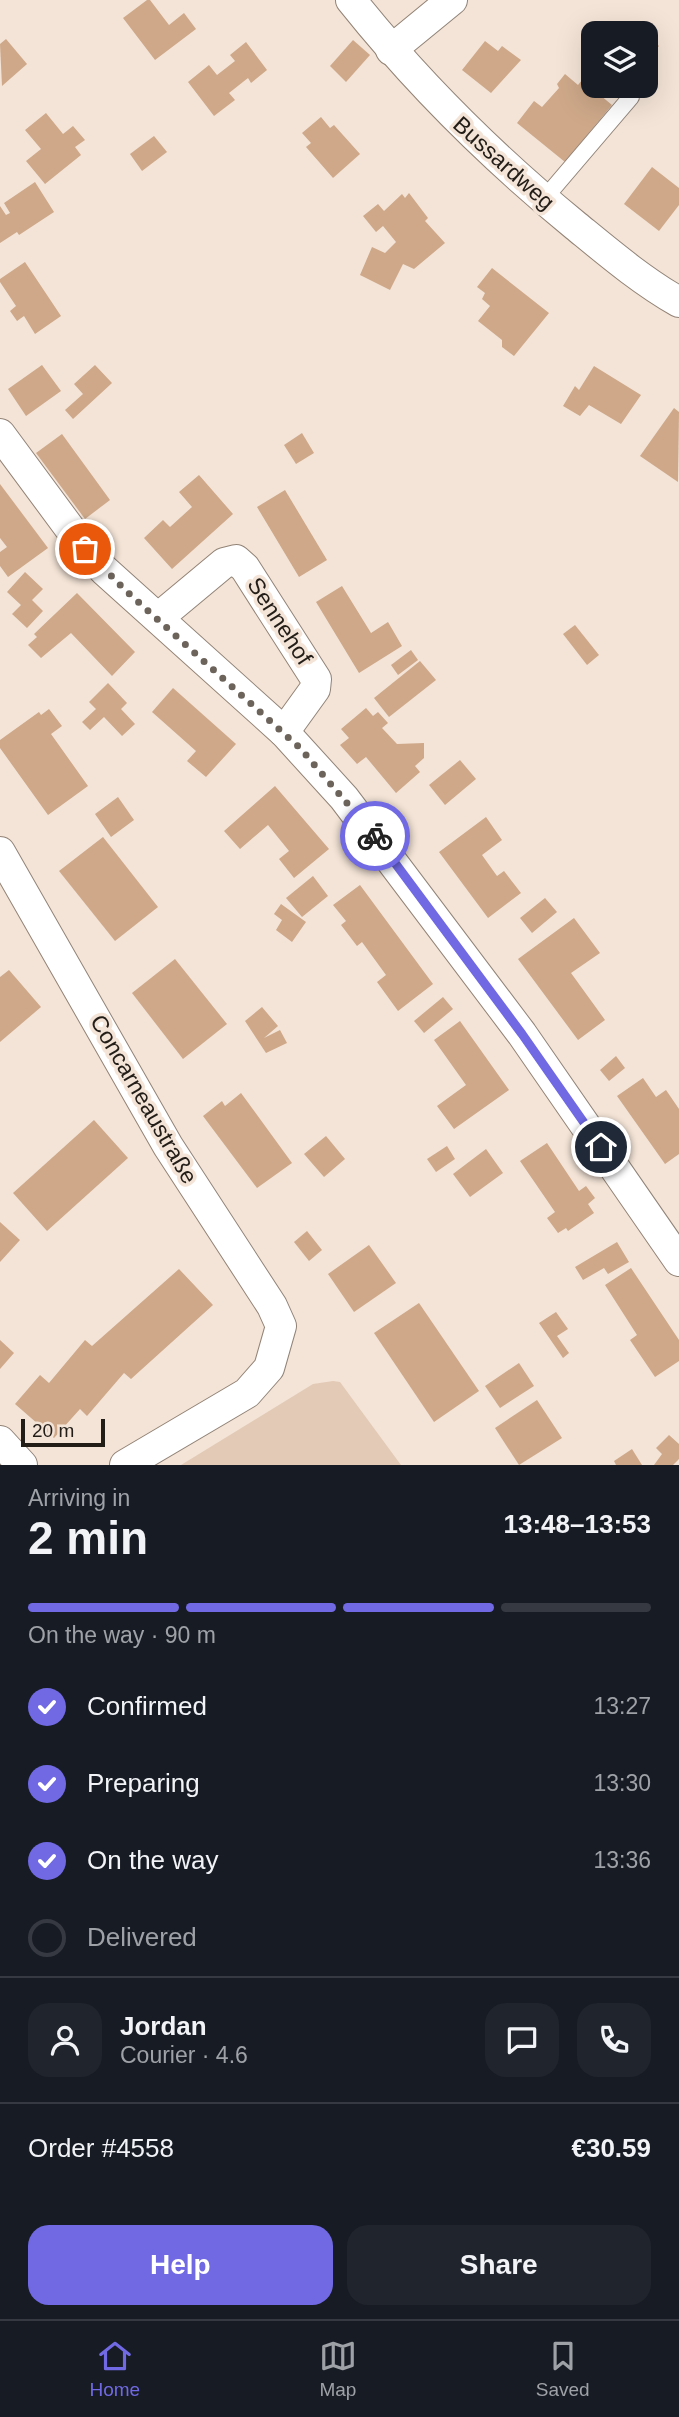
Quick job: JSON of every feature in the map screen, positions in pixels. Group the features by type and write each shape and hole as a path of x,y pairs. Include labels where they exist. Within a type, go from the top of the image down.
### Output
{"street":[{"name":"Bussardweg","path":"351,0 391,50 449,114 544,199 625,266 679,302"},
{"path":"391,50 452,0"},
{"path":"0,435 85,549 104,570 284,732 345,798 522,1034 679,1261"},
{"name":"Sennehof","path":"158,618 224,564 236,561 246,568 316,678 315,689 284,732"},
{"name":"Concarneaustraße","path":"0,852 168,1146 272,1306 281,1326 278,1346 269,1368 247,1393 125,1465"},
{"path":"0,1441 22,1465"}],"lane":[{"path":"544,199 630,98"}],"shaded area":[{"path":"340,1382 401,1465 181,1465 313,1384"}],"building":[{"path":"150,0 169,25 184,13 196,29 155,60 123,18"},
{"path":"6,39 27,64 2,86 0,44"},
{"path":"353,40 370,55 346,82 330,66"},
{"path":"485,41 498,51 502,46 521,60 491,93 462,70"},
{"path":"246,42 267,70 251,83 248,78 229,93 235,100 214,116 188,82 209,65 217,75 235,61 230,55"},
{"path":"565,74 578,85 581,81 581,98 604,98 612,105 565,162 517,123 534,101 542,107 559,88 557,84"},
{"path":"46,113 63,134 73,126 85,140 75,147 81,155 45,184 26,161 41,149 25,130"},
{"path":"321,117 330,128 334,125 360,154 333,178 306,147 311,143 302,133"},
{"path":"154,136 167,152 142,171 130,154"},
{"path":"652,167 679,188 679,205 659,231 624,204"},
{"path":"35,182 54,212 19,235 17,232 0,243 0,206 6,215 10,213 4,203"},
{"path":"409,193 428,218 425,221 445,243 414,269 403,264 390,290 360,275 372,247 385,253 396,242 383,226 376,232 363,216 378,204 384,211 402,194 405,198"},
{"path":"25,262 61,316 35,334 24,316 17,321 10,311 16,306 0,282 0,279"},
{"path":"492,268 549,313 514,356 502,347 502,340 478,321 490,306 482,299 485,293 477,287"},
{"path":"42,365 61,391 26,416 8,389"},
{"path":"95,365 112,383 73,419 65,410 83,394 74,384"},
{"path":"594,366 641,395 621,424 589,405 580,416 563,406 575,386 579,390"},
{"path":"674,408 679,412 678,482 640,456"},
{"path":"302,433 314,453 296,464 284,445"},
{"path":"62,434 110,500 85,519 36,453"},
{"path":"199,475 233,514 172,569 144,538 163,520 170,527 192,507 179,492"},
{"path":"0,484 48,548 8,577 0,566 0,552 7,547 0,538"},
{"path":"285,490 327,560 299,577 257,507"},
{"path":"25,572 43,589 32,600 43,611 27,628 12,614 21,605 7,592"},
{"path":"342,586 371,633 388,622 402,646 359,673 316,602"},
{"path":"77,593 135,652 112,676 71,633 41,658 28,645 37,637 34,634"},
{"path":"575,625 599,655 587,665 563,634"},
{"path":"411,650 418,660 398,675 391,665"},
{"path":"420,661 436,680 389,717 374,698"},
{"path":"108,683 127,703 121,709 135,724 122,736 104,717 90,730 82,722 96,709 89,702"},
{"path":"173,688 236,744 206,777 187,761 196,751 152,712"},
{"path":"366,708 373,716 378,712 388,723 382,728 397,744 424,743 424,758 415,766 420,772 396,793 366,757 357,764 340,745 349,738 341,729"},
{"path":"49,709 62,726 51,734 88,786 48,815 0,748 0,740 39,712 41,715"},
{"path":"460,760 476,779 445,805 429,785"},
{"path":"275,786 329,849 294,878 279,859 289,851 268,825 240,849 224,831"},
{"path":"118,797 134,820 111,837 95,814"},
{"path":"486,817 502,840 482,855 497,876 504,871 521,893 488,918 439,852"},
{"path":"103,837 158,907 115,941 59,871"},
{"path":"313,876 328,896 302,917 286,898"},
{"path":"360,885 433,984 398,1011 377,982 386,975 362,942 357,946 341,925 346,921 333,905"},
{"path":"545,898 557,912 532,933 520,918"},
{"path":"281,904 306,922 292,942 276,930 282,920 274,914"},
{"path":"574,918 600,953 571,973 605,1020 578,1040 518,959"},
{"path":"175,959 227,1024 183,1059 132,993"},
{"path":"9,970 41,1007 0,1042 0,977"},
{"path":"443,997 453,1009 424,1033 414,1021"},
{"path":"262,1007 278,1026 264,1038 280,1030 287,1043 266,1053 245,1021"},
{"path":"460,1021 509,1090 454,1129 437,1106 466,1085 434,1040"},
{"path":"616,1056 625,1068 609,1081 600,1070"},
{"path":"643,1078 656,1097 666,1090 679,1109 679,1154 665,1164 617,1096"},
{"path":"241,1093 292,1163 257,1188 203,1116 222,1101 225,1106"},
{"path":"94,1120 128,1158 47,1231 13,1193"},
{"path":"326,1136 345,1159 324,1177 304,1154"},
{"path":"547,1143 579,1191 586,1186 595,1198 588,1204 594,1213 568,1231 566,1228 558,1233 547,1218 555,1212 520,1161"},
{"path":"447,1146 455,1159 436,1172 427,1159"},
{"path":"486,1149 503,1173 470,1197 453,1174"},
{"path":"0,1222 20,1240 0,1262"},
{"path":"307,1231 322,1250 309,1261 294,1242"},
{"path":"617,1242 629,1262 608,1274 604,1268 583,1280 575,1267"},
{"path":"369,1245 396,1283 354,1312 328,1274"},
{"path":"631,1268 679,1340 679,1361 655,1377 630,1340 637,1335 605,1285"},
{"path":"179,1269 213,1305 131,1379 124,1373 87,1416 80,1409 54,1438 15,1404 40,1375 49,1383 85,1340 92,1346"},
{"path":"419,1303 479,1391 434,1422 374,1333"},
{"path":"556,1312 568,1329 557,1336 569,1353 563,1358 539,1323"},
{"path":"0,1340 14,1353 0,1369"},
{"path":"519,1363 534,1386 500,1408 485,1386"},
{"path":"537,1400 562,1438 519,1465 495,1428"},
{"path":"669,1435 679,1444 679,1459 673,1465 654,1465 662,1454 656,1448"},
{"path":"632,1449 642,1465 616,1465 614,1461"}],"way so far":[{"path":"85,549 125,590 300,748 375,836"}],"route":[{"path":"375,836 522,1034 601,1147"}]}
